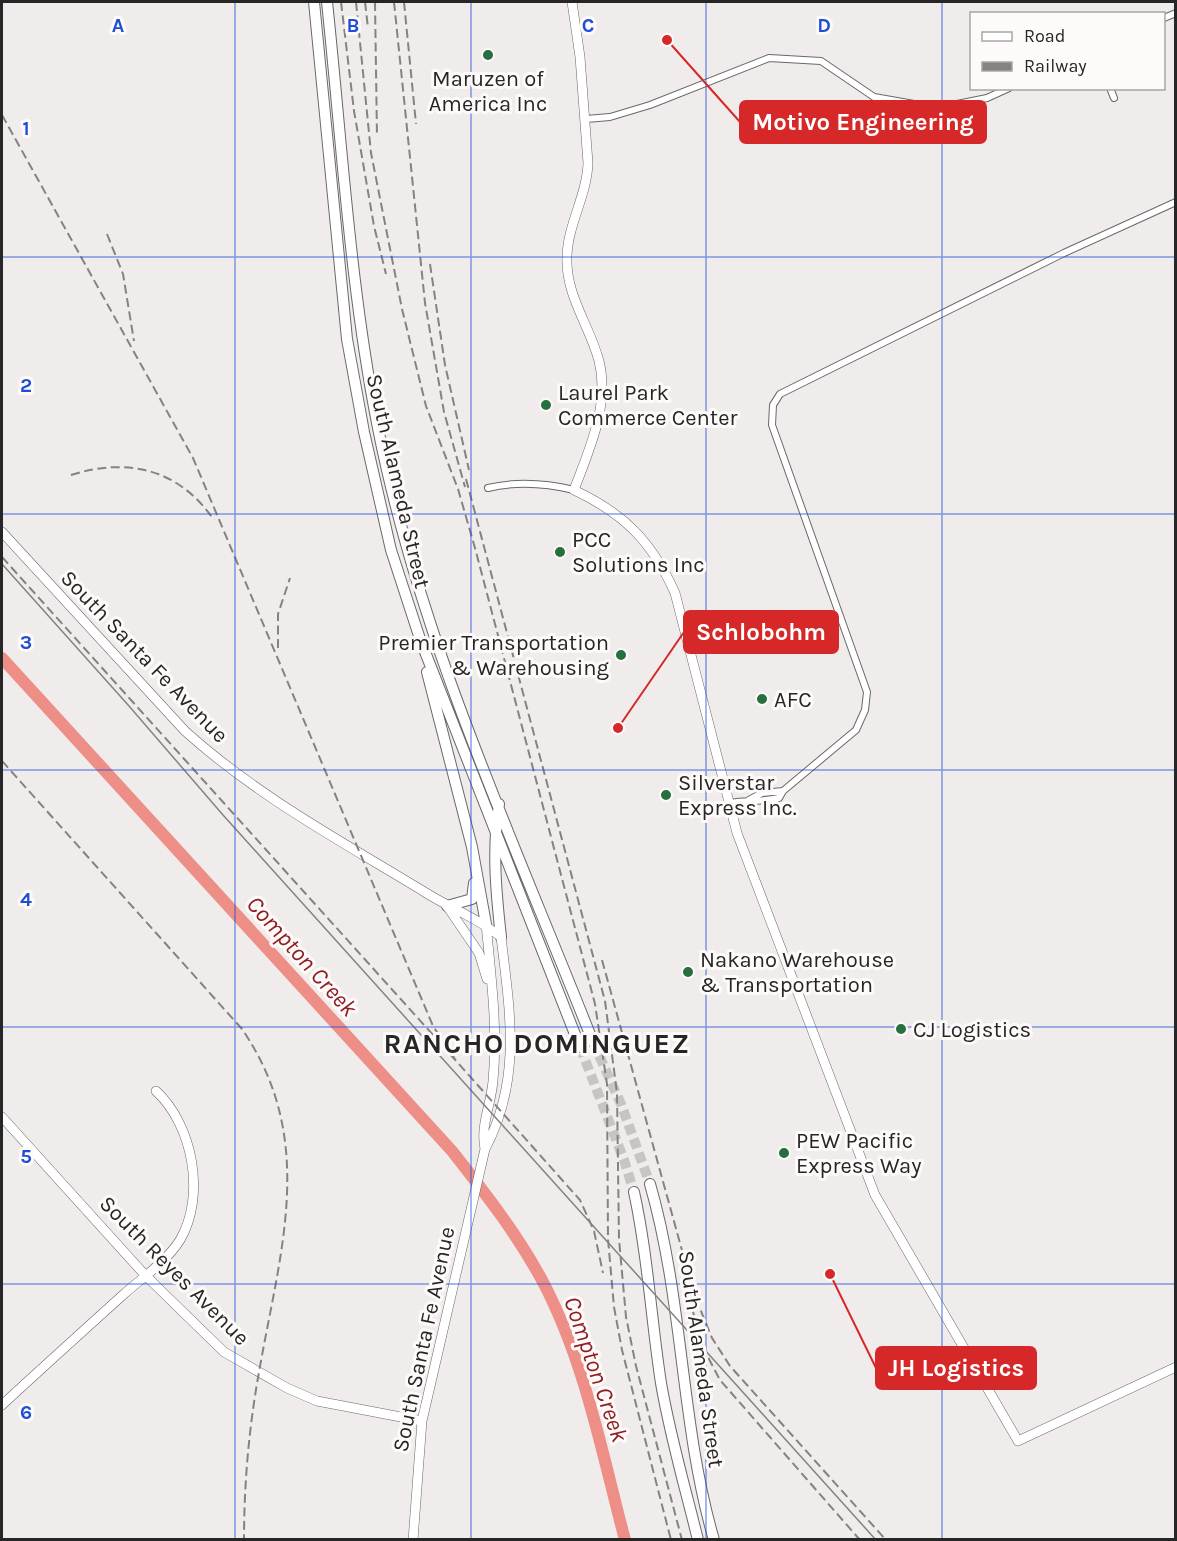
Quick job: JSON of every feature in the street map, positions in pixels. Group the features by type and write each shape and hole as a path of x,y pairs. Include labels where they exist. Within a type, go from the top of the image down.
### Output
{"main road":[{"name":"South Alameda Street","path":"314,2 347,339 388,539 420,639 580,1047"},
{"name":"South Alameda Street","path":"327,2 362,338 378,428 395,501 435,636 593,1042"},
{"path":"420,639 439,724 472,847 486,924"},
{"path":"499,804 495,834 494,878 501,937"},
{"path":"447,906 468,902 474,894 472,847"},
{"name":"South Alameda Street","path":"650,1184 670,1261 693,1443 714,1539"},
{"name":"South Alameda Street","path":"634,1192 644,1245 661,1381 672,1443 699,1539"}],"street":[{"path":"572,2 586,119 587,180 567,257 573,298 599,361 602,395 593,437 574,490"},
{"path":"586,119 610,117 650,105 738,68 769,58 821,61 874,97 937,108 987,99 1005,90"},
{"path":"1111,90 1114,98"},
{"path":"729,803 749,800 762,793 783,791 856,730 865,710 867,692 772,425 773,405 780,394 1064,253 1176,202"},
{"path":"488,488 515,483 543,484 574,490 617,514 642,537 661,562 675,593 742,847 874,1195 1018,1442 1176,1367"},
{"name":"South Santa Fe Avenue","path":"2,532 103,644 143,683 185,731 215,758 276,802 447,906 486,924 501,937 511,1020 511,1054 502,1115 485,1149 422,1420 413,1539"},
{"path":"447,906 479,953 493,997"},
{"name":"South Santa Fe Avenue","path":"485,1149 482,1133 490,1107 494,1054 493,997 486,924"},
{"path":"494,1054 511,1054"},
{"path":"2,1405 145,1275 179,1241 187,1224 192,1195 192,1165 184,1131 176,1114 156,1091"},
{"name":"South Reyes Avenue","path":"2,1117 145,1275 224,1352 283,1387 317,1401 422,1420"}],"waterway":[{"name":"Compton Creek","path":"2,658 452,1151 500,1215 523,1248 558,1312 591,1408 625,1540"}],"tunnel":[{"path":"593,1042 621,1104 650,1184"},
{"path":"580,1047 634,1192"}],"tram line":[{"path":"2,564 223,815 876,1540"}],"railway":[{"path":"341,2 354,111 374,226 386,274"},
{"path":"356,2 371,153 402,309 426,406 458,489 475,548 595,1004 607,1084 608,1239 614,1307 622,1350 671,1540"},
{"path":"365,2 368,28"},
{"path":"375,2 377,137"},
{"path":"394,2 425,303 444,412 465,487"},
{"path":"404,2 416,124"},
{"path":"2,115 193,458 433,1026 455,1059"},
{"path":"107,234 123,274 134,341"},
{"path":"430,264 445,365 469,470"},
{"path":"71,475 112,467 151,472 185,489 214,520"},
{"path":"466,479 605,1001 617,1093 619,1239 626,1317 636,1366 682,1540"},
{"path":"2,557 434,1036"},
{"path":"278,648 278,614 290,578"},
{"path":"2,761 242,1029 265,1071 280,1112 286,1154 287,1197 283,1240 252,1414 246,1477 244,1540"},
{"path":"602,960 694,1294 712,1338 730,1366 886,1540"},
{"path":"450,1054 580,1200 594,1231 603,1273"},
{"path":"692,1307 700,1342 720,1380 860,1540"}],"place":[{"name":"Motivo Engineering","path":"667,40"},
{"name":"Maruzen of America Inc","path":"488,55"},
{"name":"Laurel Park Commerce Center","path":"546,405"},
{"name":"PCC Solutions Inc","path":"560,552"},
{"name":"Premier Transportation & Warehousing","path":"621,655"},
{"name":"AFC","path":"762,699"},
{"name":"Schlobohm","path":"618,728"},
{"name":"Silverstar Express Inc.","path":"666,795"},
{"name":"Nakano Warehouse & Transportation","path":"688,972"},
{"name":"CJ Logistics","path":"901,1029"},
{"name":"PEW Pacific Express Way","path":"784,1153"},
{"name":"JH Logistics","path":"830,1274"}],"district":[{"name":"RANCHO DOMINGUEZ","path":"537,1043"}]}
